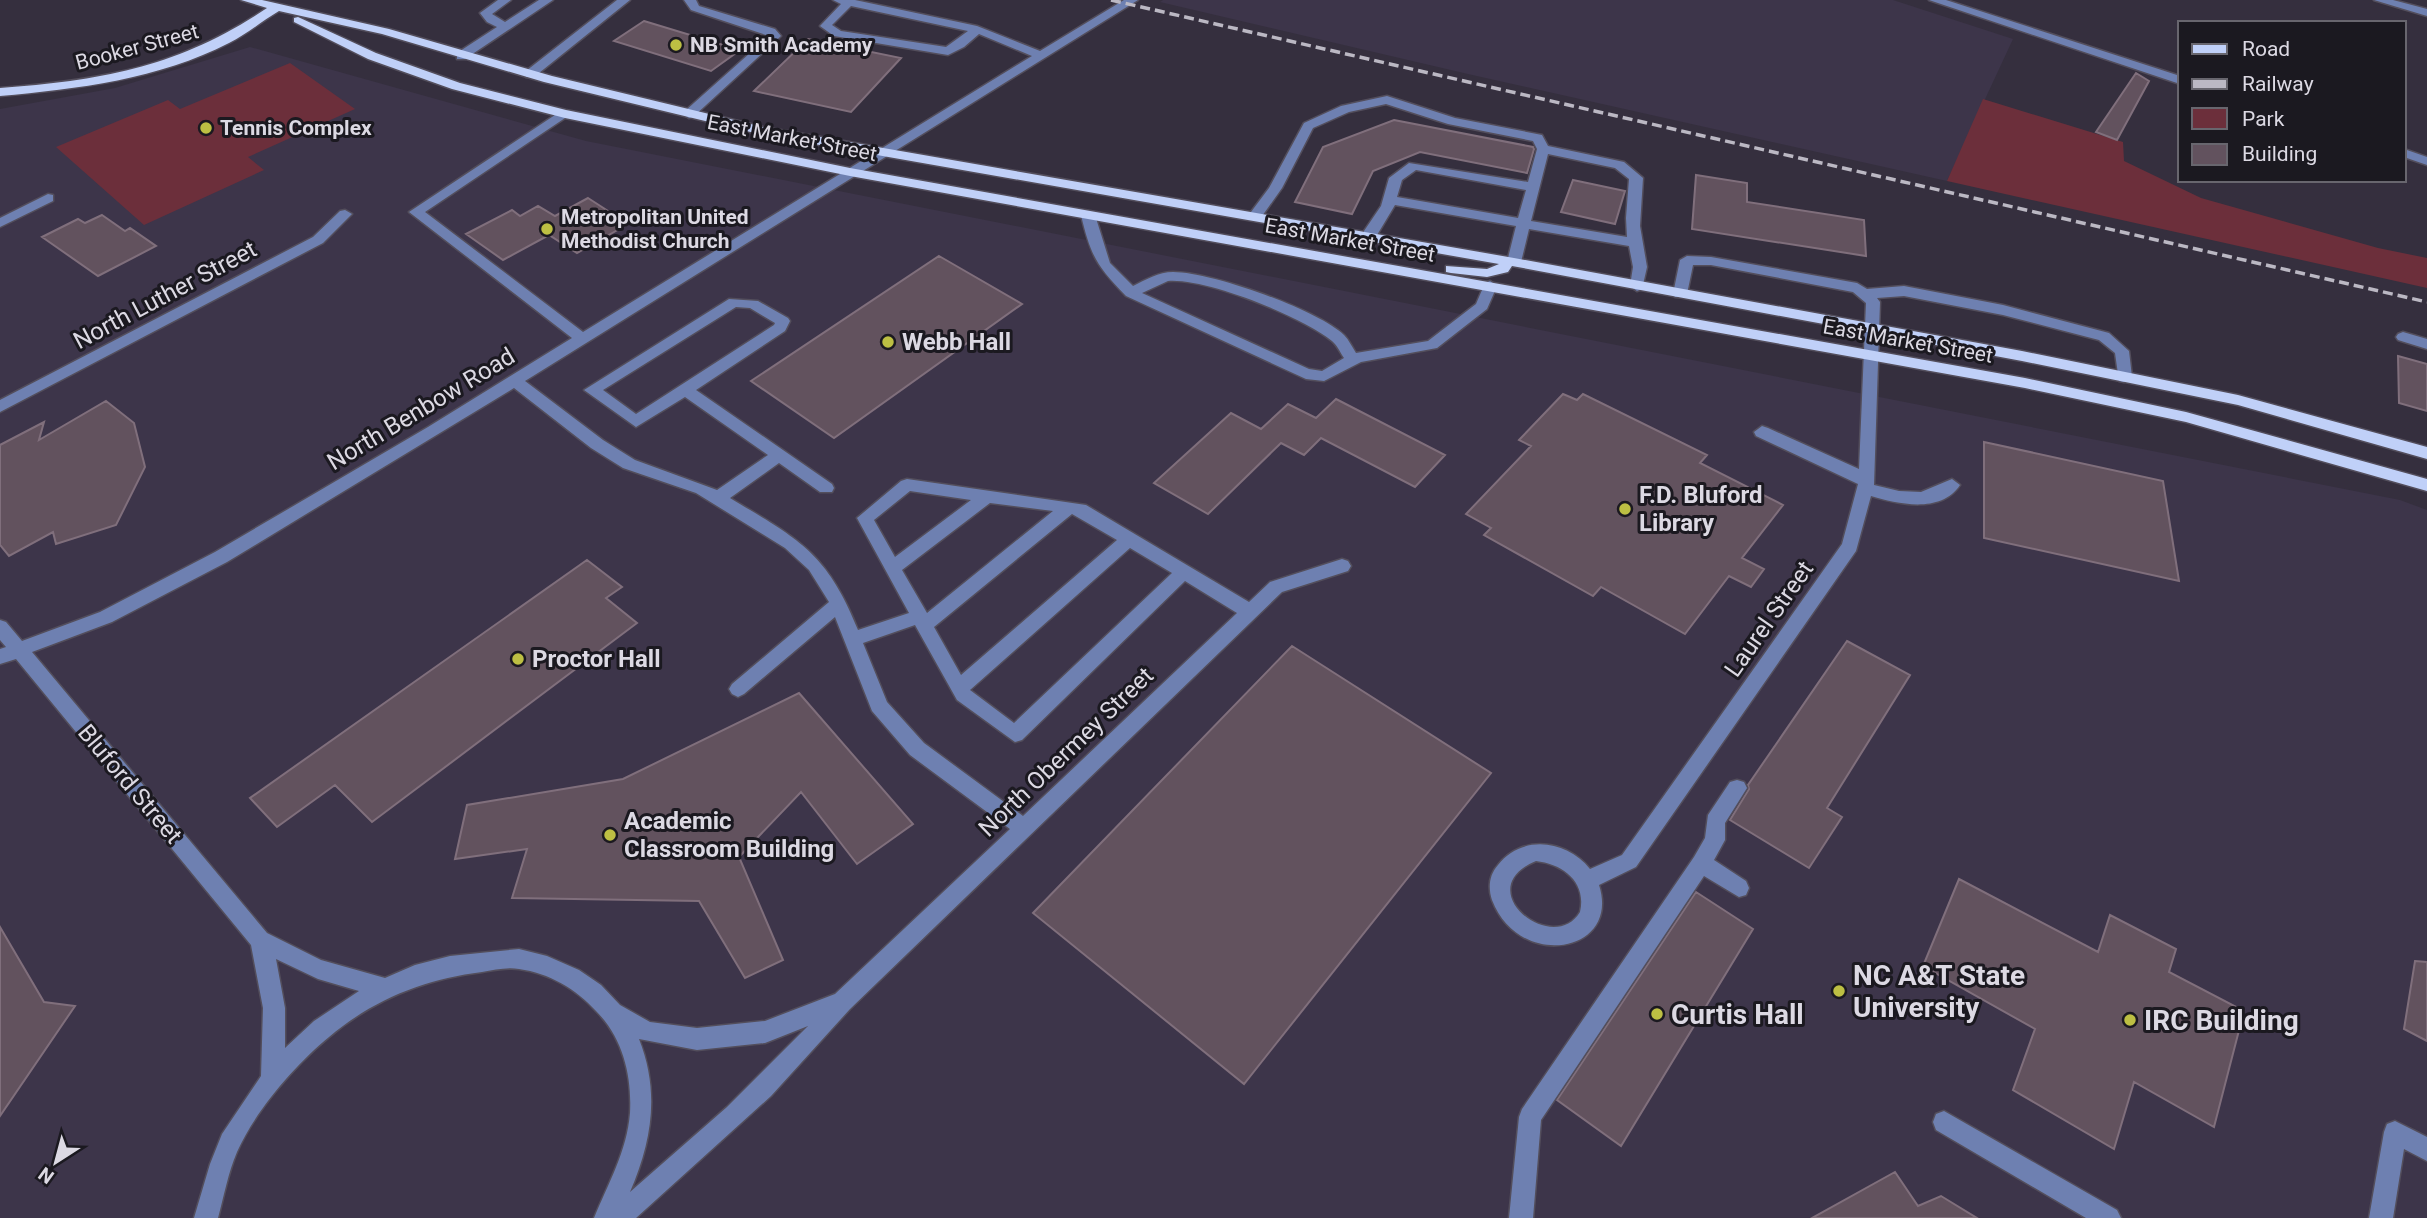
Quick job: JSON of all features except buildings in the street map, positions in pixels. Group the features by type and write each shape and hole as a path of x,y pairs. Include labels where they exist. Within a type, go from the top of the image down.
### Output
{"main road":[{"name":"East Market Street","path":"247,0 280,4 385,31 530,74 689,114 882,152 1511,262 2124,377 2238,400 2427,453"},
{"name":"East Market Street","path":"280,4 372,56 456,86 565,114 850,172 2025,383 2186,417 2427,485"},
{"name":"Booker Street","path":"0,92 54,88 102,80 176,60 217,45 280,4"},
{"path":"1325,257 1487,272 1503,269 1511,262"}],"street":[{"path":"505,0 486,13 491,20 506,27"},
{"path":"461,55 547,0"},
{"path":"530,74 624,0"},
{"path":"689,114 775,36 771,31 695,8 690,0"},
{"name":"North Benbow Road","path":"0,657 106,617 221,557 515,382 882,152 1132,0"},
{"path":"1935,0 2178,79"},
{"path":"2384,0 2427,13"},
{"path":"977,29 960,45 948,51 838,34 826,26 844,1 977,29 1039,55"},
{"path":"1255,216 1275,188 1308,125 1345,109 1387,100 1452,121 1538,138 1544,149 1511,262"},
{"path":"565,114 416,212 583,339"},
{"path":"1544,149 1619,165 1636,178 1633,213 1635,243 1640,251 1642,267 1637,286"},
{"path":"2406,154 2427,161"},
{"path":"1369,237 1372,225 1386,214 1396,178 1414,166 1534,187"},
{"path":"0,223 48,198"},
{"path":"1390,200 1635,243"},
{"name":"North Luther Street","path":"0,407 318,240 345,214"},
{"path":"1088,215 1096,250 1108,274 1131,293 1306,374 1324,376 1353,360 1432,345 1482,306 1490,286"},
{"path":"1680,294 1687,260 1710,261 1857,288 1864,294 1904,291 2003,310 2104,336 2122,351 2124,377"},
{"path":"1131,293 1168,276 1191,277 1221,286 1306,320 1339,338 1353,360"},
{"name":"Laurel Street","path":"1587,881 1629,861 1850,546 1866,484 1873,302 1864,294"},
{"path":"734,302 753,303 783,321 780,327 685,390 636,422 592,390 734,302"},
{"path":"2403,338 2427,344"},
{"path":"515,382 597,444 629,464 702,489 791,543 815,565 839,604 879,706 918,749 1024,828"},
{"path":"685,390 826,488"},
{"path":"1762,432 1866,484 1906,499 1931,499 1952,485"},
{"path":"718,498 780,455"},
{"path":"1184,572 1015,734 963,695 865,518 907,485 1080,509 1129,538 1250,612"},
{"path":"893,568 987,496"},
{"path":"853,639 922,620 1070,507"},
{"path":"959,688 1129,538"},
{"name":"North Obermey Street","path":"618,1218 715,1134 810,1043 842,1002 1276,587 1342,566"},
{"path":"738,689 839,604"},
{"name":"Bluford Street","path":"0,627 260,940 318,969 383,987"},
{"path":"1521,1218 1530,1117 1701,863 1715,840 1715,821 1737,788"},
{"path":"1536,852 1559,856 1579,869 1587,881 1592,895 1592,909 1586,921 1563,936 1548,937 1525,929 1507,913 1500,899 1502,872 1510,862 1522,855 1536,852"},
{"path":"1701,863 1740,888"},
{"name":"Bluford Street","path":"260,940 271,979 277,1030 272,1076"},
{"name":"Bluford Street","path":"206,1218 228,1146 272,1076 324,1025 383,987 452,963 518,959 574,977 616,1014 636,1059 641,1113 628,1173 606,1218"},
{"name":"North Obermey Street","path":"616,1014 648,1032 697,1039 765,1032 842,1002"},
{"path":"1944,1122 2109,1218"},
{"path":"2381,1218 2395,1132 2427,1149"}],"shaded area":[{"path":"1893,0 2013,39 1947,181 1160,2"},
{"path":"250,47 586,141 2400,500 2427,510 2427,1218 0,1218 0,109 115,88"}],"green space":[{"name":"Tennis Complex","path":"290,63 355,109 248,157 264,170 144,225 56,147 168,100 180,109"},
{"path":"1983,99 2123,142 2124,161 2201,198 2378,248 2427,258 2427,288 1947,181"}],"railway":[{"path":"1111,0 2427,302"}],"place":[{"name":"NB Smith Academy","path":"676,45"},
{"name":"Tennis Complex","path":"206,128"},
{"name":"Metropolitan United Methodist Church","path":"547,229"},
{"name":"Webb Hall","path":"888,342"},
{"name":"F.D. Bluford Library","path":"1625,509"},
{"name":"Proctor Hall","path":"518,659"},
{"name":"Academic Classroom Building","path":"610,835"},
{"name":"NC A&T State University","path":"1839,991"},
{"name":"Curtis Hall","path":"1657,1014"},
{"name":"IRC Building","path":"2130,1020"}]}
